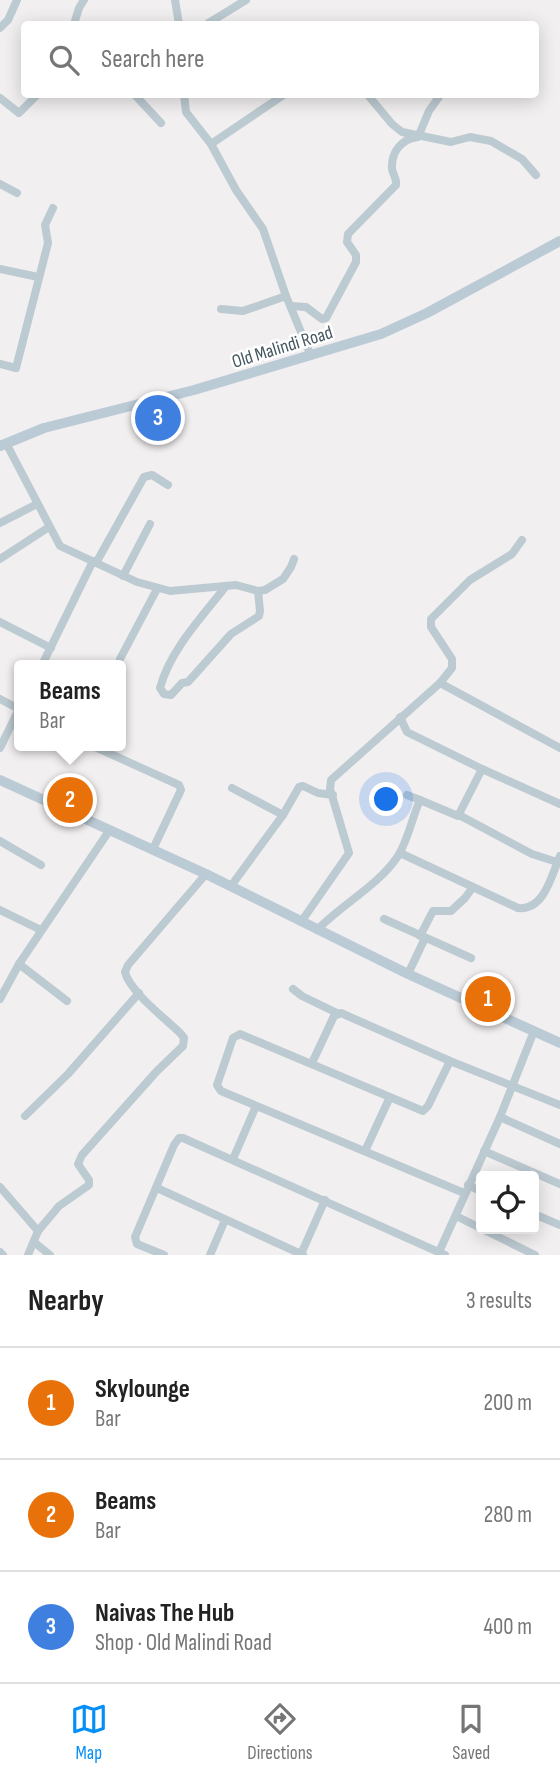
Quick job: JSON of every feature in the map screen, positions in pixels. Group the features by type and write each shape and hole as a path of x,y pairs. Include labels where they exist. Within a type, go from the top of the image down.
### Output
{"main road":[{"name":"Old Malindi Road","path":"3,445 36,431 194,390 381,334 427,313 560,241"},
{"path":"0,781 153,849 408,974 560,1043"}],"street":[{"path":"0,28 8,20 18,0"},
{"path":"75,21 84,0"},
{"path":"176,0 179,21"},
{"path":"211,21 246,0"},
{"path":"0,98 19,113 34,98"},
{"path":"138,98 161,124"},
{"path":"184,98 186,112 211,145 262,229 311,356"},
{"path":"211,145 279,98"},
{"path":"370,98 391,124 402,132 451,142 470,137 491,141 522,159 536,175"},
{"path":"418,136 438,98"},
{"path":"291,306 306,307 326,318 356,262 356,255 347,242 348,234 396,185 392,167 398,146 408,138 418,136"},
{"path":"0,184 17,193"},
{"path":"0,364 15,372 48,243 45,225 53,208"},
{"path":"0,269 38,277"},
{"path":"221,309 243,311 286,296"},
{"path":"3,445 60,546 123,576 157,589 192,590 244,586 258,591 265,590 282,579 294,559"},
{"path":"44,660 95,562 144,477 152,475 168,485"},
{"path":"0,523 37,504"},
{"path":"123,576 150,524"},
{"path":"0,559 49,527"},
{"path":"301,922 349,853 330,785 331,780 440,682 452,668 453,663 431,627 431,619 470,580 512,554 522,540"},
{"path":"226,586 202,615 173,659 161,683 160,688 164,694 171,695 182,683 188,682 231,634 259,616 258,591"},
{"path":"120,659 157,589"},
{"path":"0,622 51,648"},
{"path":"440,682 560,748"},
{"path":"400,717 407,732 560,804"},
{"path":"0,748 14,720"},
{"path":"104,751 179,785 181,790 153,849"},
{"path":"459,815 482,769"},
{"path":"231,886 283,815 300,786 333,795"},
{"path":"232,788 283,815"},
{"path":"400,853 524,909 548,888 559,859 532,854 459,815 452,815 408,795"},
{"path":"317,929 385,870 400,853 420,800"},
{"path":"0,999 41,930 109,831"},
{"path":"0,841 41,865"},
{"path":"27,1255 38,1231 60,1205 89,1185 89,1180 78,1164 82,1155 183,1046 184,1038 128,980 126,968 206,874"},
{"path":"408,974 433,911 451,911 466,898 473,887"},
{"path":"0,910 41,930"},
{"path":"384,919 471,958"},
{"path":"19,964 67,1001"},
{"path":"293,989 337,1013 347,1014 450,1061 560,1105"},
{"path":"24,1116 68,1073 139,993"},
{"path":"312,1063 337,1013"},
{"path":"164,1255 137,1244 135,1240 179,1138 187,1138 233,1158 442,1254 466,1189 534,1031"},
{"path":"450,1061 425,1110 388,1098 245,1035 235,1036 217,1087 365,1151 476,1190"},
{"path":"365,1151 388,1098"},
{"path":"233,1158 256,1106"},
{"path":"499,1117 560,1144"},
{"path":"484,1151 560,1184"},
{"path":"0,1187 38,1231"},
{"path":"157,1188 302,1254 325,1200"},
{"path":"456,1216 535,1255"},
{"path":"539,1216 560,1226"},
{"path":"209,1255 225,1220"},
{"path":"34,1242 50,1255"}],"place":[{"name":"Naivas The Hub","path":"158,418"},
{"name":"Beams","path":"70,800"},
{"name":"Skylounge","path":"488,999"}]}
